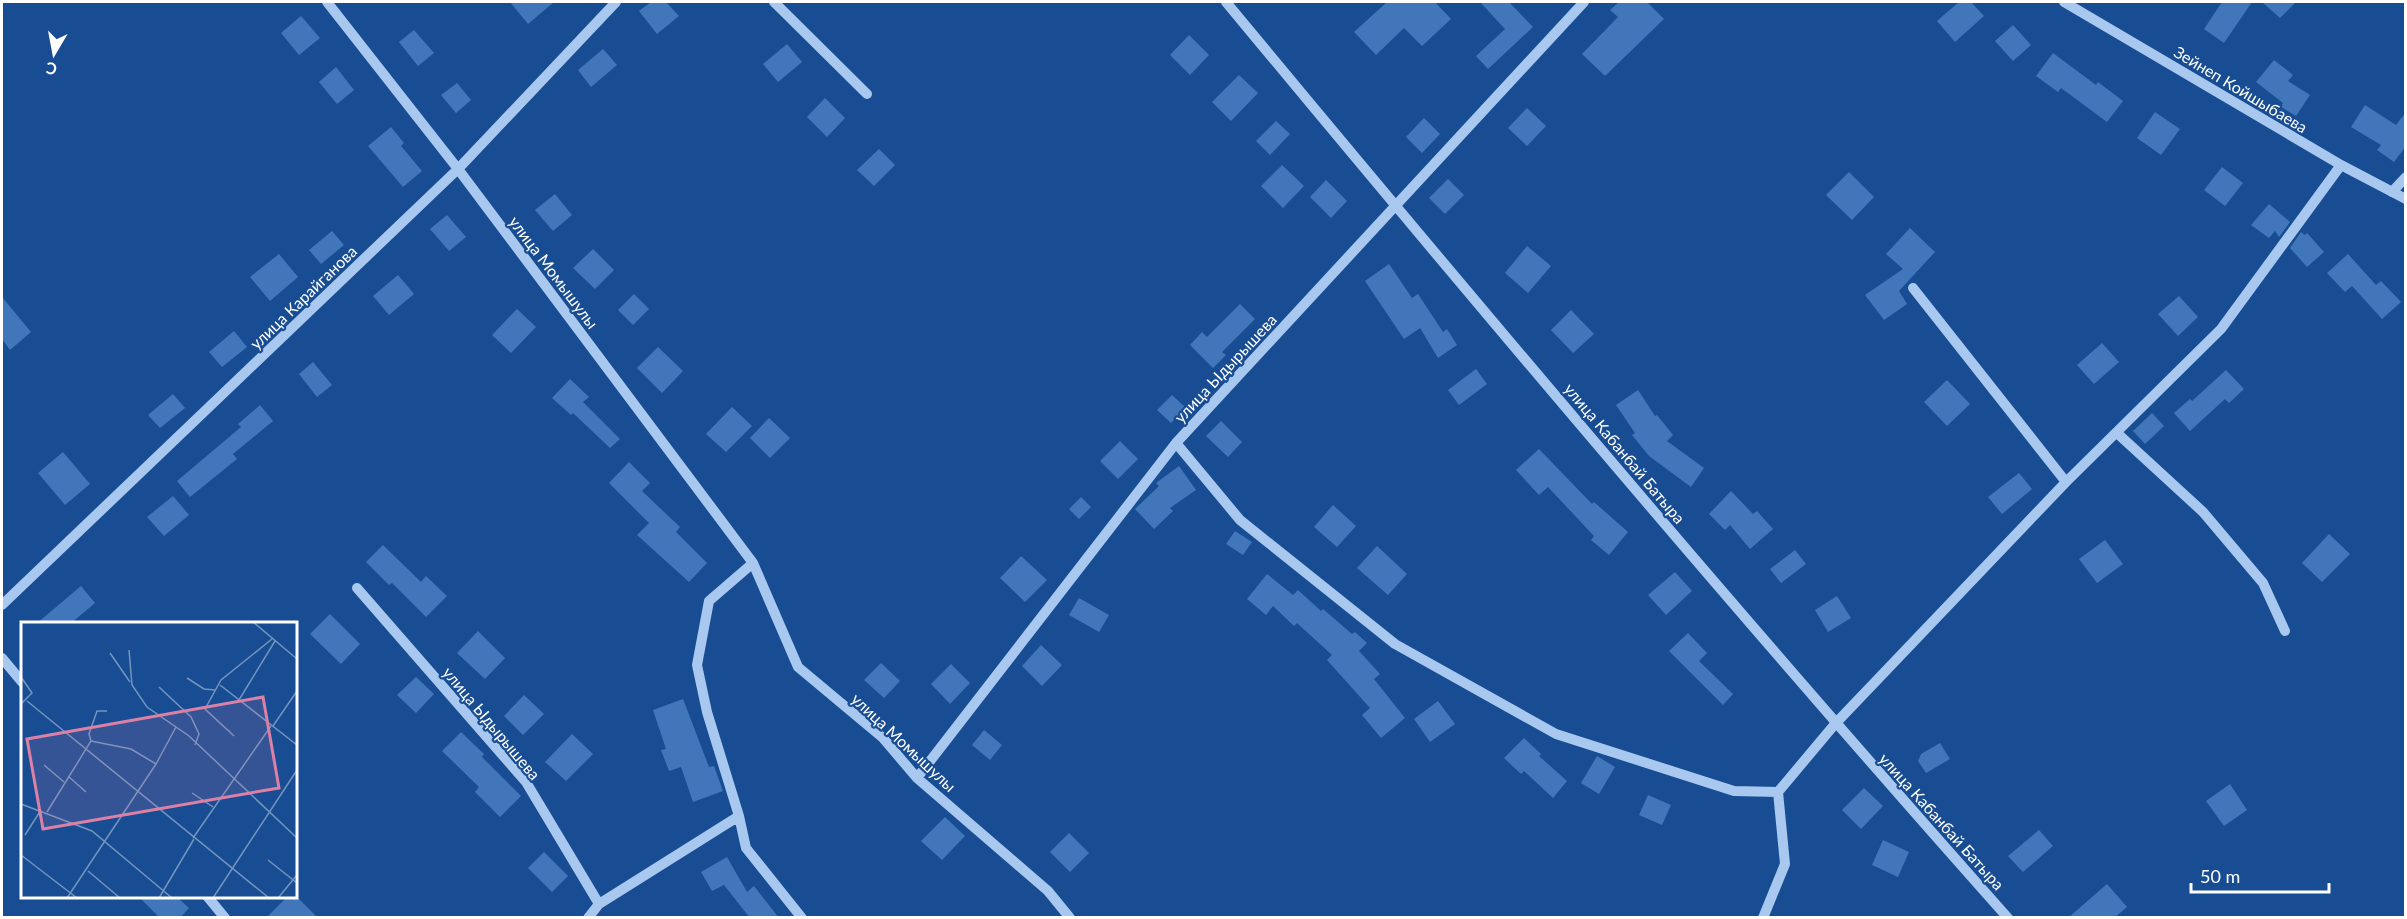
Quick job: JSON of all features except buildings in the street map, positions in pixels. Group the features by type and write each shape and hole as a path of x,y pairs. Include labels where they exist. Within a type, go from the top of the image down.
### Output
{"street":[{"name":"улица Момышулы","path":"327,2 458,169 753,563 798,667 883,738 917,778 1048,891 1070,918"},
{"name":"улица Карайганова","path":"2,605 458,169 616,2"},
{"path":"774,2 867,94"},
{"name":"улица Кабанбай Батыра","path":"1226,2 1395,206 1835,724 2008,918"},
{"name":"улица Ыдырышева","path":"917,778 1176,443 1584,2"},
{"name":"Зейнеп Койшыбаева","path":"2064,2 2340,165 2406,199"},
{"path":"1763,918 1785,864 1778,792 1835,724 2066,482 2221,329 2340,165"},
{"path":"2392,192 2406,177"},
{"path":"1913,288 2066,482"},
{"path":"2116,433 2203,512 2263,583 2285,631"},
{"path":"1176,443 1240,520 1395,644 1556,734 1734,791 1778,792"},
{"path":"753,563 709,601 698,665 707,712 739,816 746,848 802,918"},
{"name":"улица Ыдырышева","path":"357,588 526,782 599,904"},
{"path":"2,658 21,681"},
{"path":"588,918 599,904 739,816"},
{"path":"208,898 225,918"}]}
